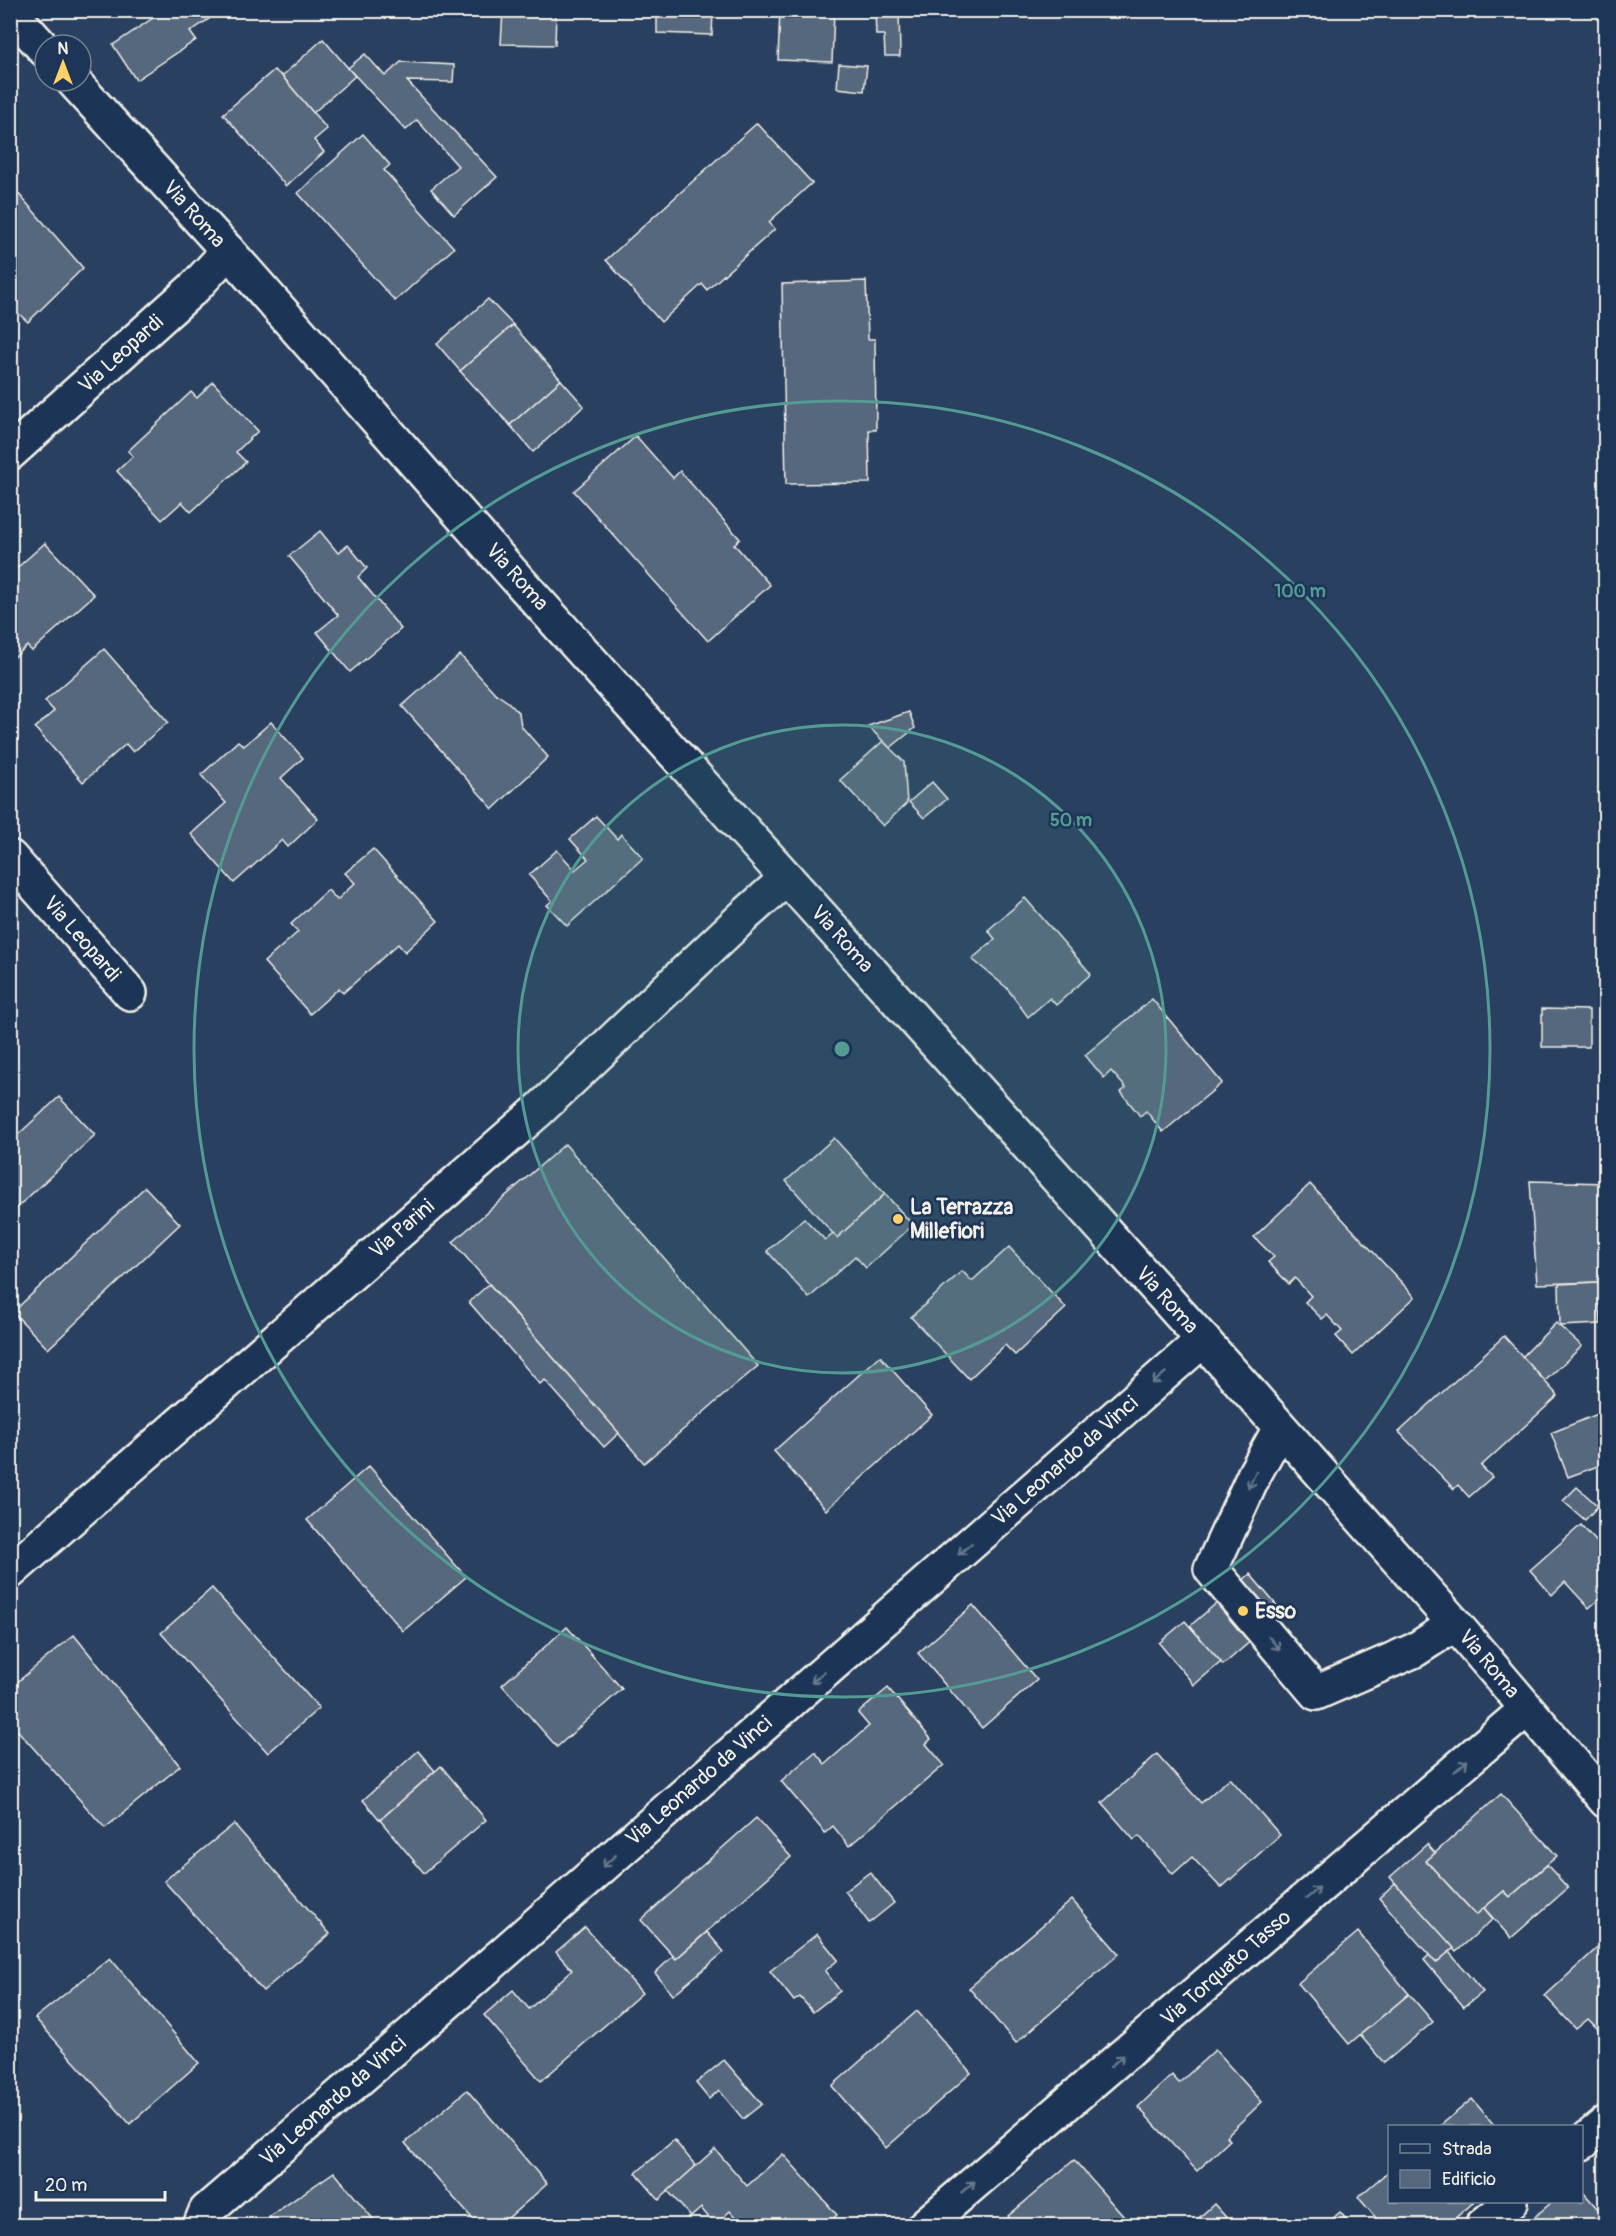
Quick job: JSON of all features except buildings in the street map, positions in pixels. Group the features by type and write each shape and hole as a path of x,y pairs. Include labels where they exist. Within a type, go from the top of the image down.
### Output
{"street":[{"path":"10,11 33,37"},
{"name":"Via Roma","path":"84,93 228,251 512,573 1203,1340 1455,1624 1605,1801"},
{"name":"Via Leopardi","path":"10,453 195,287 228,251"},
{"name":"Via Leopardi","path":"10,857 130,993"},
{"name":"Via Parini","path":"10,1572 539,1110 787,878"},
{"name":"Via Leonardo da Vinci","path":"200,2226 206,2211 443,2007 1203,1340"},
{"path":"1280,1428 1255,1473 1211,1569 1316,1693 1415,1650 1455,1624"},
{"name":"Via Torquato Tasso","path":"924,2226 1527,1709"},
{"path":"1583,2141 1605,2123"},
{"path":"1482,2226 1510,2203"}],"place":[{"name":"La Terrazza Millefiori","path":"898,1219"},
{"name":"Esso","path":"1243,1611"}]}
